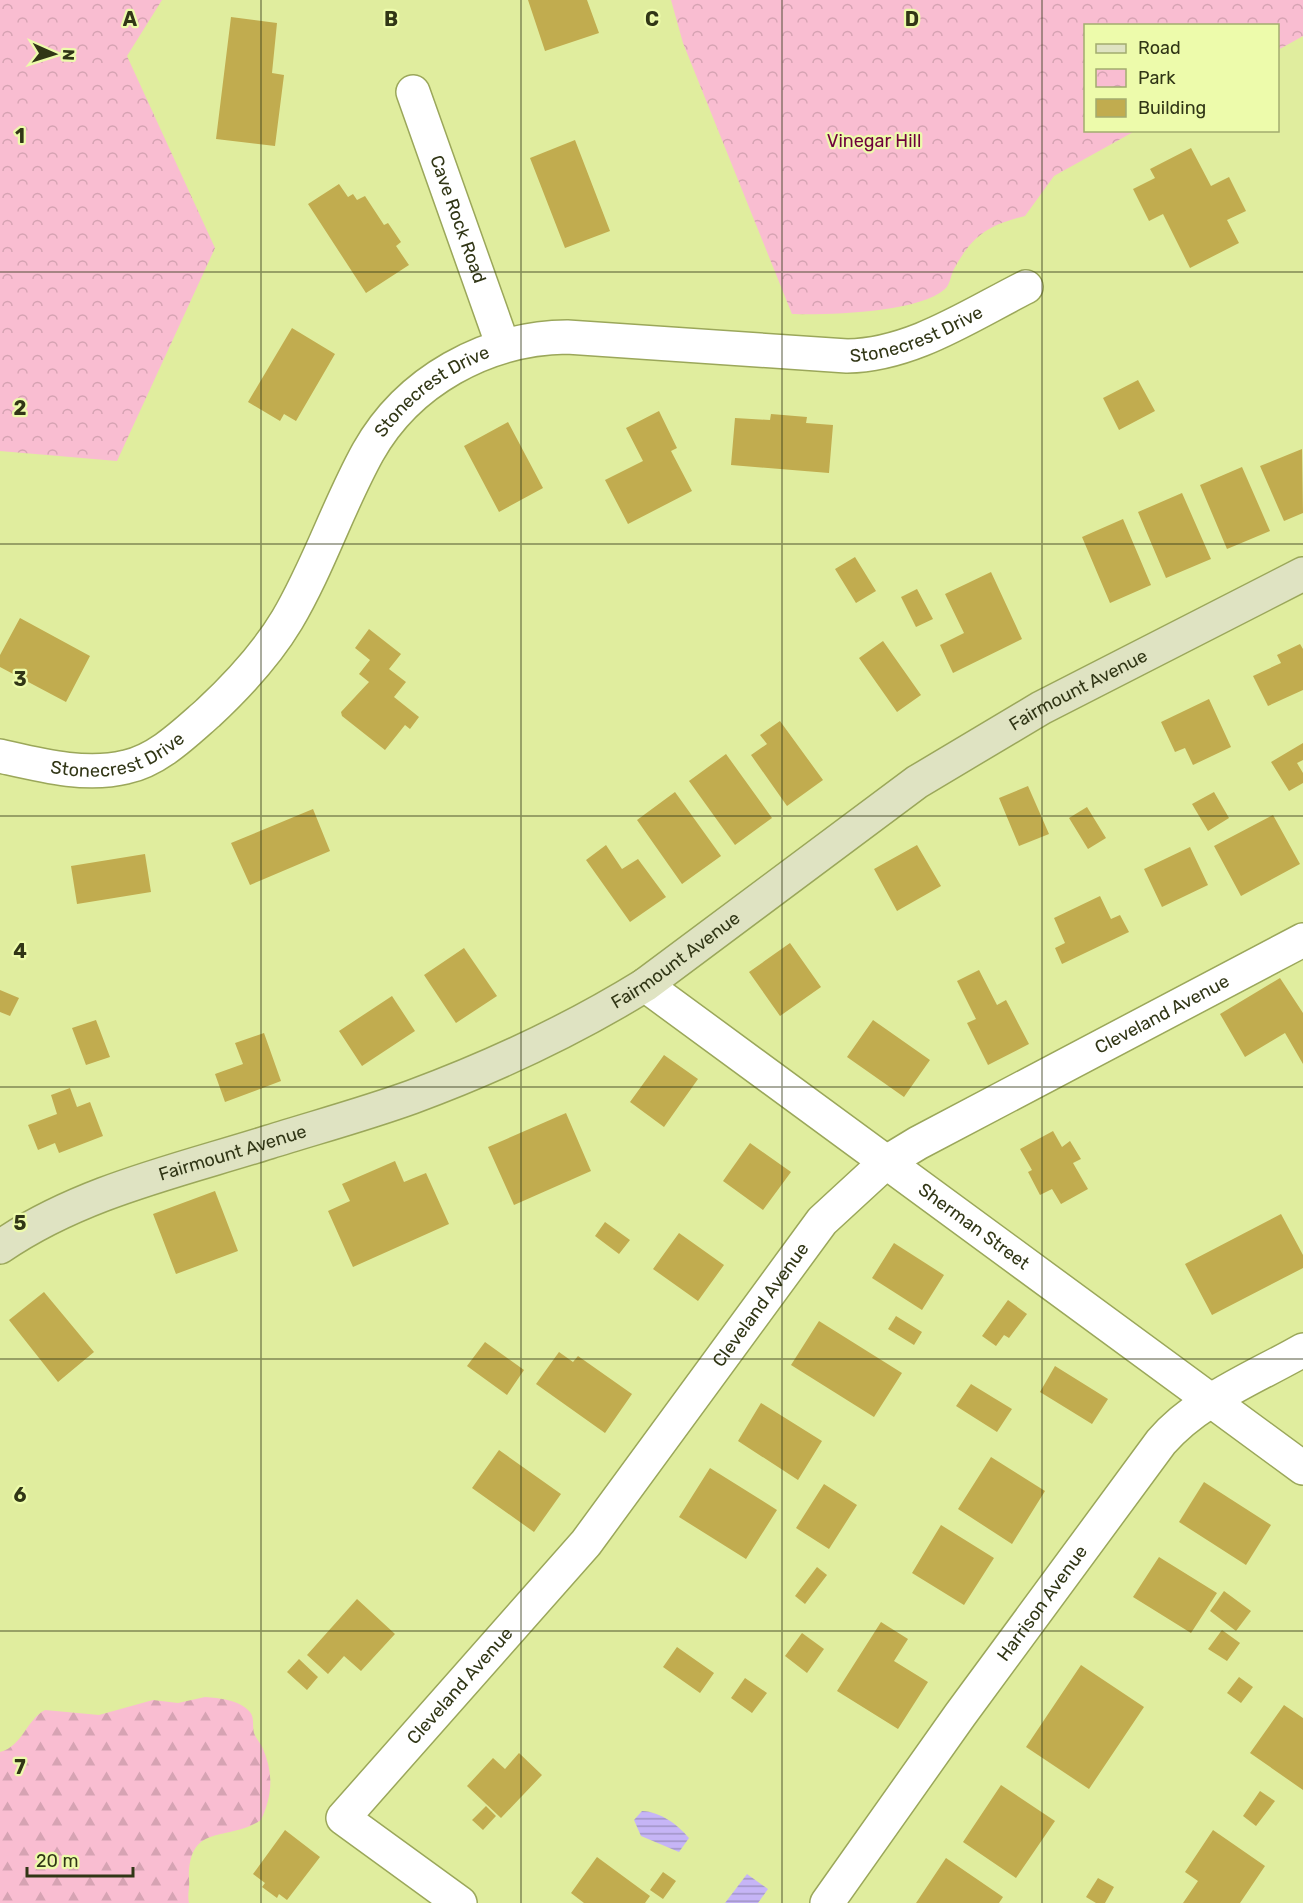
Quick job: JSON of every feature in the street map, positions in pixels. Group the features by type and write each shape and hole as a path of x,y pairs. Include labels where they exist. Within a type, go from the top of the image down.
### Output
{"street":[{"name":"Cave Rock Road","path":"413,92 502,346"},
{"name":"Stonecrest Drive","path":"0,756 71,770 106,770 144,761 181,737 245,676 277,637 327,543 358,472 389,422 432,381 472,357 502,346 541,338 567,337 848,356 873,355 902,348 1026,287"},
{"name":"Fairmount Avenue","path":"0,1247 39,1222 107,1193 411,1098 561,1033 645,986 917,782 1041,708 1303,574"},
{"name":"Cleveland Avenue","path":"460,1903 343,1818 586,1543 822,1221 885,1163 941,1131 1303,940"},
{"name":"Sherman Street","path":"645,986 1209,1402 1303,1468"},
{"name":"Harrison Avenue","path":"827,1903 1154,1450 1176,1427 1209,1402 1303,1350"}],"green space":[{"path":"0,0 162,0 127,56 215,248 117,461 0,451"},
{"name":"Vinegar Hill","path":"671,0 1303,0 1303,36 1279,49 1279,24 1084,24 1084,132 1133,132 1054,176 1025,216 1001,223 982,234 967,248 945,289 915,303 872,311 792,314 683,43"},
{"path":"205,1697 234,1702 251,1713 254,1733 267,1758 270,1785 268,1803 261,1820 248,1827 212,1836 202,1841 195,1849 190,1861 189,1903 0,1903 0,1752 14,1744 33,1720 45,1710 99,1715 153,1700 178,1703"}],"shaded area":[{"path":"642,1811 668,1820 689,1838 679,1852 641,1836 634,1820"},
{"path":"747,1874 768,1889 758,1903 725,1903"}],"building":[{"path":"528,0 587,0 599,33 545,51"},
{"path":"231,17 277,23 272,73 284,75 275,146 216,139"},
{"path":"575,140 610,231 565,248 530,158"},
{"path":"1191,148 1211,186 1229,177 1246,211 1227,220 1239,243 1190,268 1163,214 1149,221 1133,189 1155,178 1150,169"},
{"path":"339,184 348,197 353,194 357,200 365,196 384,225 388,223 401,242 396,246 409,265 366,293 308,204"},
{"path":"292,328 335,354 296,421 284,414 280,421 248,402"},
{"path":"1138,380 1155,411 1119,430 1103,398"},
{"path":"659,411 677,448 671,451 692,491 628,524 605,480 643,461 626,428"},
{"path":"771,414 807,417 806,423 833,425 829,473 731,465 735,418 770,420"},
{"path":"508,422 543,488 499,512 464,446"},
{"path":"1302,449 1303,513 1284,521 1260,466"},
{"path":"1242,467 1270,531 1227,549 1200,485"},
{"path":"1182,493 1211,559 1166,578 1138,512"},
{"path":"1123,519 1151,585 1110,603 1082,537"},
{"path":"855,557 876,591 856,603 835,569"},
{"path":"991,572 1022,639 953,673 940,645 964,633 945,594"},
{"path":"917,589 933,619 916,627 901,597"},
{"path":"20,618 90,656 66,702 0,667 0,655"},
{"path":"369,629 401,654 389,669 406,682 394,697 419,717 410,729 405,725 385,750 342,716 341,712 369,682 359,674 370,660 355,648"},
{"path":"883,641 921,695 897,712 859,658"},
{"path":"1300,644 1303,649 1303,690 1268,706 1253,676 1281,663 1277,655"},
{"path":"1209,699 1231,747 1193,765 1185,748 1175,752 1161,722"},
{"path":"780,721 823,780 787,806 751,755 767,744 760,735"},
{"path":"1303,743 1303,760 1297,763 1303,773 1303,783 1289,791 1271,762"},
{"path":"726,754 772,818 735,845 689,781"},
{"path":"1028,786 1049,834 1019,846 999,798"},
{"path":"675,792 721,856 682,884 637,820"},
{"path":"1214,792 1229,818 1208,831 1192,804"},
{"path":"1087,807 1106,838 1088,849 1069,818"},
{"path":"313,809 330,851 250,885 231,843"},
{"path":"1273,815 1300,864 1241,896 1214,846"},
{"path":"606,845 622,869 638,859 666,897 630,922 586,860"},
{"path":"917,845 941,886 897,911 874,869"},
{"path":"1190,847 1208,885 1162,907 1144,869"},
{"path":"145,854 151,892 77,904 71,866"},
{"path":"1100,896 1111,919 1120,915 1129,932 1062,964 1055,948 1065,943 1054,918"},
{"path":"790,943 821,987 780,1016 749,972"},
{"path":"464,948 497,996 456,1023 424,975"},
{"path":"979,970 997,1005 1006,1000 1029,1044 988,1065 967,1023 976,1019 957,981"},
{"path":"1280,978 1303,1013 1303,1064 1285,1033 1245,1057 1220,1014"},
{"path":"0,990 19,998 10,1016 0,1012"},
{"path":"392,996 415,1031 362,1066 339,1031"},
{"path":"96,1020 110,1057 86,1065 72,1028"},
{"path":"873,1020 930,1060 904,1097 847,1057"},
{"path":"264,1033 281,1081 225,1102 215,1074 243,1064 235,1043"},
{"path":"664,1055 698,1079 664,1127 630,1102"},
{"path":"70,1088 77,1107 90,1102 103,1136 59,1153 55,1143 38,1150 28,1125 57,1114 51,1095"},
{"path":"566,1113 591,1171 514,1205 488,1147"},
{"path":"1053,1131 1062,1147 1070,1141 1081,1159 1073,1163 1088,1189 1061,1204 1052,1189 1040,1195 1028,1172 1032,1170 1020,1149"},
{"path":"750,1143 791,1172 763,1210 723,1181"},
{"path":"395,1161 404,1182 426,1173 449,1224 353,1267 328,1211 350,1201 342,1184"},
{"path":"215,1191 238,1251 176,1274 153,1214"},
{"path":"1281,1214 1303,1255 1303,1268 1212,1315 1185,1264"},
{"path":"605,1222 630,1240 619,1254 595,1236"},
{"path":"679,1233 724,1265 698,1301 653,1269"},
{"path":"894,1243 944,1275 922,1310 872,1278"},
{"path":"44,1292 94,1352 58,1382 9,1320"},
{"path":"1008,1300 1027,1314 1009,1338 1004,1335 996,1346 982,1336"},
{"path":"896,1316 922,1332 914,1345 888,1329"},
{"path":"819,1321 902,1373 874,1417 791,1365"},
{"path":"485,1342 524,1370 507,1395 467,1366"},
{"path":"559,1352 573,1362 578,1356 632,1394 605,1433 536,1384"},
{"path":"1055,1366 1108,1399 1092,1424 1040,1392"},
{"path":"971,1384 1012,1409 997,1432 956,1406"},
{"path":"761,1403 822,1441 798,1480 738,1441"},
{"path":"499,1450 561,1494 534,1532 472,1488"},
{"path":"991,1457 1045,1491 1012,1544 958,1509"},
{"path":"710,1468 777,1510 746,1559 679,1517"},
{"path":"1204,1482 1271,1525 1246,1565 1179,1522"},
{"path":"824,1484 857,1505 829,1549 796,1528"},
{"path":"941,1525 994,1558 964,1605 912,1573"},
{"path":"1159,1557 1217,1593 1191,1633 1133,1597"},
{"path":"817,1567 827,1575 805,1604 795,1596"},
{"path":"1224,1591 1251,1611 1236,1631 1210,1611"},
{"path":"357,1599 395,1634 361,1671 344,1656 328,1674 307,1655"},
{"path":"881,1622 908,1639 894,1661 928,1682 898,1729 837,1691"},
{"path":"1222,1630 1240,1643 1227,1661 1208,1649"},
{"path":"802,1633 824,1649 807,1673 785,1656"},
{"path":"677,1647 714,1673 700,1693 663,1667"},
{"path":"299,1659 318,1677 307,1690 287,1672"},
{"path":"1081,1665 1144,1707 1089,1789 1026,1747"},
{"path":"1239,1677 1253,1687 1241,1703 1227,1693"},
{"path":"745,1678 767,1693 752,1713 731,1698"},
{"path":"1284,1705 1303,1718 1303,1790 1250,1753"},
{"path":"519,1753 542,1775 501,1818 467,1786 493,1758 505,1769"},
{"path":"1001,1785 1055,1821 1016,1878 963,1842"},
{"path":"1260,1791 1275,1801 1256,1826 1243,1816"},
{"path":"486,1806 496,1816 483,1830 472,1820"},
{"path":"285,1830 320,1857 287,1900 279,1894 277,1898 262,1887 265,1883 253,1874"},
{"path":"1213,1830 1265,1866 1240,1903 1183,1903 1198,1881 1185,1872"},
{"path":"597,1857 650,1896 645,1903 584,1903 571,1893"},
{"path":"946,1858 1003,1897 999,1903 916,1903"},
{"path":"663,1872 676,1881 663,1899 650,1890"},
{"path":"1098,1878 1114,1887 1105,1903 1096,1903 1086,1897"}]}
